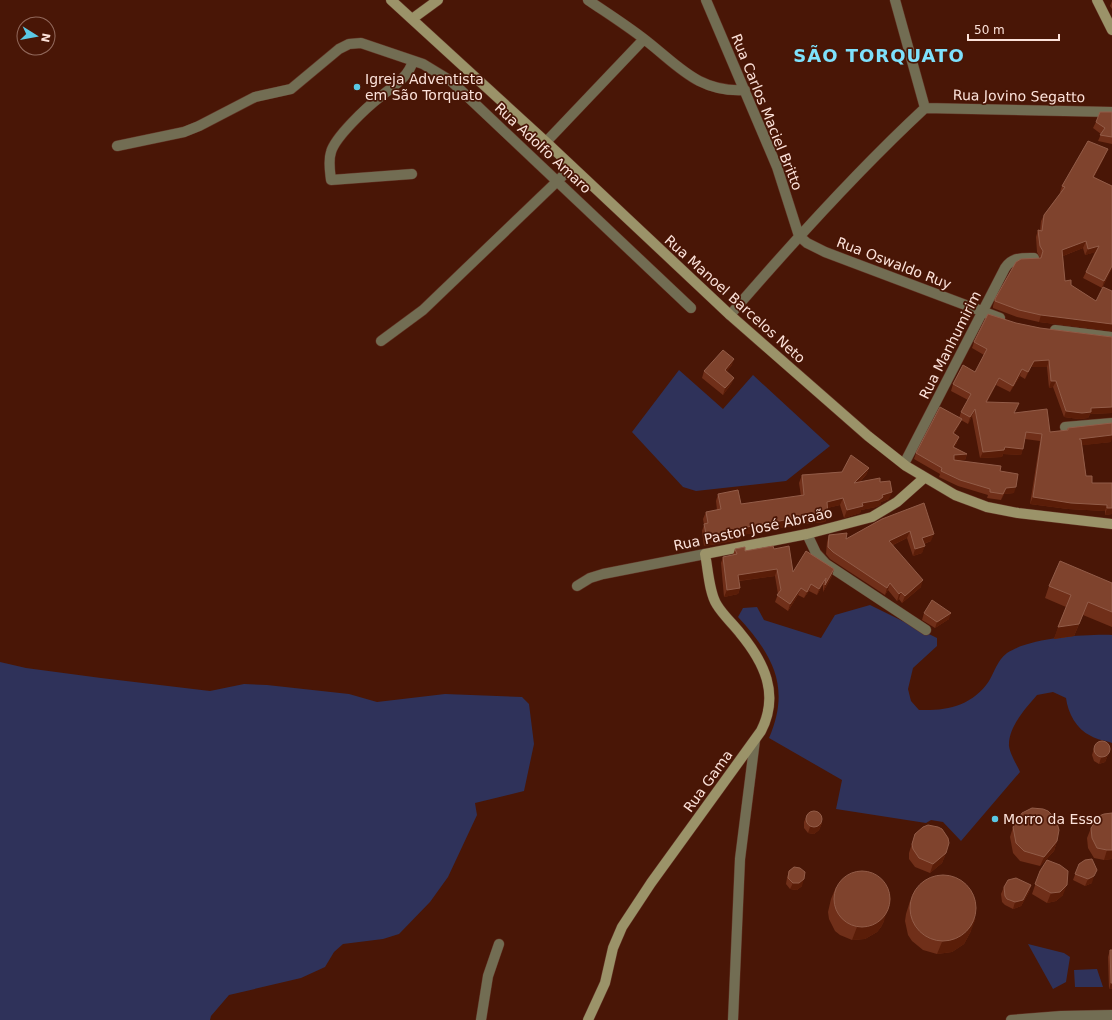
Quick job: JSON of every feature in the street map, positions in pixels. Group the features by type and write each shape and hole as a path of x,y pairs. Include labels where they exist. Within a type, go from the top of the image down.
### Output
{"street":[{"name":"Rua Manoel Barcelos Neto","path":"391,0 546,142 730,315 868,436 904,464 924,478 955,495 992,508 1018,513 1112,524"},
{"path":"412,18 438,0"},
{"path":"588,0 644,39 670,61 702,83 723,90 745,90"},
{"name":"Rua Carlos Maciel Britto","path":"706,0 777,167 799,236"},
{"path":"730,315 786,250 880,149 925,108 896,0"},
{"path":"1097,0 1112,30"},
{"path":"546,142 644,39"},
{"name":"Rua Adolfo Amaro","path":"117,146 184,132 261,95 291,89 339,49 349,44 361,43 432,68 451,81 692,308"},
{"path":"412,174 331,180 330,160 331,151 336,142 359,116 404,77 413,61"},
{"name":"Rua Jovino Segatto","path":"925,108 1112,112"},
{"path":"381,341 423,310 572,167"},
{"name":"Rua Oswaldo Ruy","path":"799,236 804,241 818,249 1010,321"},
{"path":"786,250 804,246 818,249"},
{"name":"Rua Manhumirim","path":"904,464 1007,265 1017,259 1034,258"},
{"path":"1045,329 1112,337"},
{"path":"1065,427 1112,423"},
{"name":"Rua Pastor José Abraão","path":"577,586 590,578 603,574 807,534 872,517 884,511 924,478"},
{"path":"807,534 816,553 826,564 926,630"},
{"name":"Rua Gama","path":"588,1020 605,983 613,948 622,927 651,883 755,740 769,714 770,687 759,660 750,645 716,604 705,554"},
{"path":"732,1020 740,859 755,740"},
{"path":"481,1020 488,976 499,944"},
{"path":"1010,1020 1078,1018 1112,1015"}],"shaded area":[{"path":"679,370 723,409 753,375 830,446 786,481 696,491 683,487 632,432"},
{"path":"870,605 937,638 937,646 913,668 908,689 911,701 919,710 949,708 975,696 989,681 998,663 1004,656 1017,648 1043,640 1073,636 1112,635 1112,743 1093,737 1081,729 1071,715 1066,698 1053,692 1037,695 1018,718 1009,739 1009,746 1012,756 1020,772 961,841 943,822 931,820 926,823 836,809 842,780 769,738 775,720 778,703 778,687 775,673 761,645 738,617 743,608 757,607 764,620 821,638 835,615"},
{"path":"0,662 26,668 210,691 244,684 267,685 349,694 377,702 445,694 522,697 529,704 534,744 524,791 475,803 477,815 448,877 430,902 399,934 383,939 343,944 334,952 325,967 301,978 229,995 211,1016 210,1020 0,1020"},
{"path":"1028,944 1064,953 1070,957 1066,982 1053,989"},
{"path":"1097,969 1103,987 1075,987 1074,970"}],"building":[{"path":"1100,112 1112,112 1112,137 1100,135 1105,128 1096,122"},
{"path":"1088,141 1108,149 1093,177 1112,186 1112,266 1104,281 1086,272 1099,246 1088,249 1086,241 1062,250 1065,281 1071,280 1071,285 1096,301 1103,287 1112,291 1112,324 1041,315 1019,310 995,301 1016,262 1021,259 1041,258 1043,251 1040,246 1038,230 1042,231 1044,215 1065,187 1062,186"},
{"path":"988,314 1016,323 1040,328 1112,337 1112,407 1091,408 1091,412 1082,413 1066,411 1056,381 1051,381 1049,360 1034,361 1028,372 1022,369 1013,386 999,378 986,402 1019,403 1014,413 1047,409 1050,432 1068,430 1068,428 1112,423 1112,435 1079,439 1081,440 1086,476 1092,476 1092,483 1112,483 1112,508 1107,508 1107,505 1071,503 1033,497 1042,434 1026,432 1023,449 1005,447 1004,450 983,452 975,409 970,417 961,412 971,394 953,384 963,365 975,372 987,349 974,342"},
{"path":"723,350 734,359 725,370 734,378 725,388 704,371"},
{"path":"940,407 962,419 953,433 959,437 953,447 967,454 954,455 954,460 1001,466 1000,471 1018,474 1016,487 1006,488 1003,494 990,492 990,489 960,480 941,471 942,468 916,453"},
{"path":"851,455 869,468 854,483 880,478 880,482 890,481 892,492 882,495 883,497 879,500 862,503 863,506 847,510 843,498 827,502 828,515 806,516 742,528 743,533 707,539 704,524 708,523 706,512 721,509 718,494 738,490 741,504 804,495 802,475 842,472"},
{"path":"924,503 934,534 922,538 925,546 915,549 910,531 889,541 923,580 905,596 901,592 899,594 890,583 887,588 833,552 828,547 829,535 847,533 846,539 882,519"},
{"path":"773,546 774,549 789,546 793,572 806,551 834,569 825,585 826,578 819,589 811,584 807,592 801,588 790,604 777,595 781,590 777,569 738,575 740,588 727,590 723,557 737,554 735,549 745,547 745,551"},
{"path":"1060,561 1112,583 1112,612 1088,602 1079,624 1058,627 1071,595 1049,586"},
{"path":"932,600 951,613 937,622 924,613"},
{"path":"1102,741 1108,743 1110,749 1108,755 1102,757 1096,755 1094,749 1096,743"},
{"path":"1032,808 1048,811 1056,819 1059,830 1057,841 1044,857 1024,851 1016,843 1013,827 1022,813"},
{"path":"814,811 820,813 822,819 820,825 814,827 808,825 806,819 808,813"},
{"path":"1112,813 1112,850 1097,848 1092,838 1091,828 1099,816"},
{"path":"928,825 942,829 948,838 949,843 946,853 933,864 919,858 913,849 912,844 915,834 923,827"},
{"path":"1092,859 1097,870 1094,876 1088,879 1075,874 1079,864 1085,860"},
{"path":"1047,860 1060,865 1068,871 1067,885 1060,892 1051,893 1035,884 1040,871"},
{"path":"794,867 800,868 805,872 804,879 799,883 793,883 788,878 789,871"},
{"path":"862,871 873,873 882,879 888,888 890,899 888,910 882,919 873,925 862,927 851,925 842,919 836,910 834,899 836,888 842,879 851,873"},
{"path":"936,875 950,875 962,880 971,889 976,901 974,921 967,932 950,941 936,941 924,936 915,927 910,915 910,901 915,889 924,880"},
{"path":"1016,878 1031,885 1023,900 1015,902 1007,899 1005,896 1004,887 1008,880"},
{"path":"1110,950 1112,950 1112,983 1111,983"}],"place":[{"name":"Igreja Adventista em São Torquato","path":"357,87"},
{"name":"Morro da Esso","path":"995,819"}],"district":[{"name":"SÃO TORQUATO","path":"879,55"}]}
